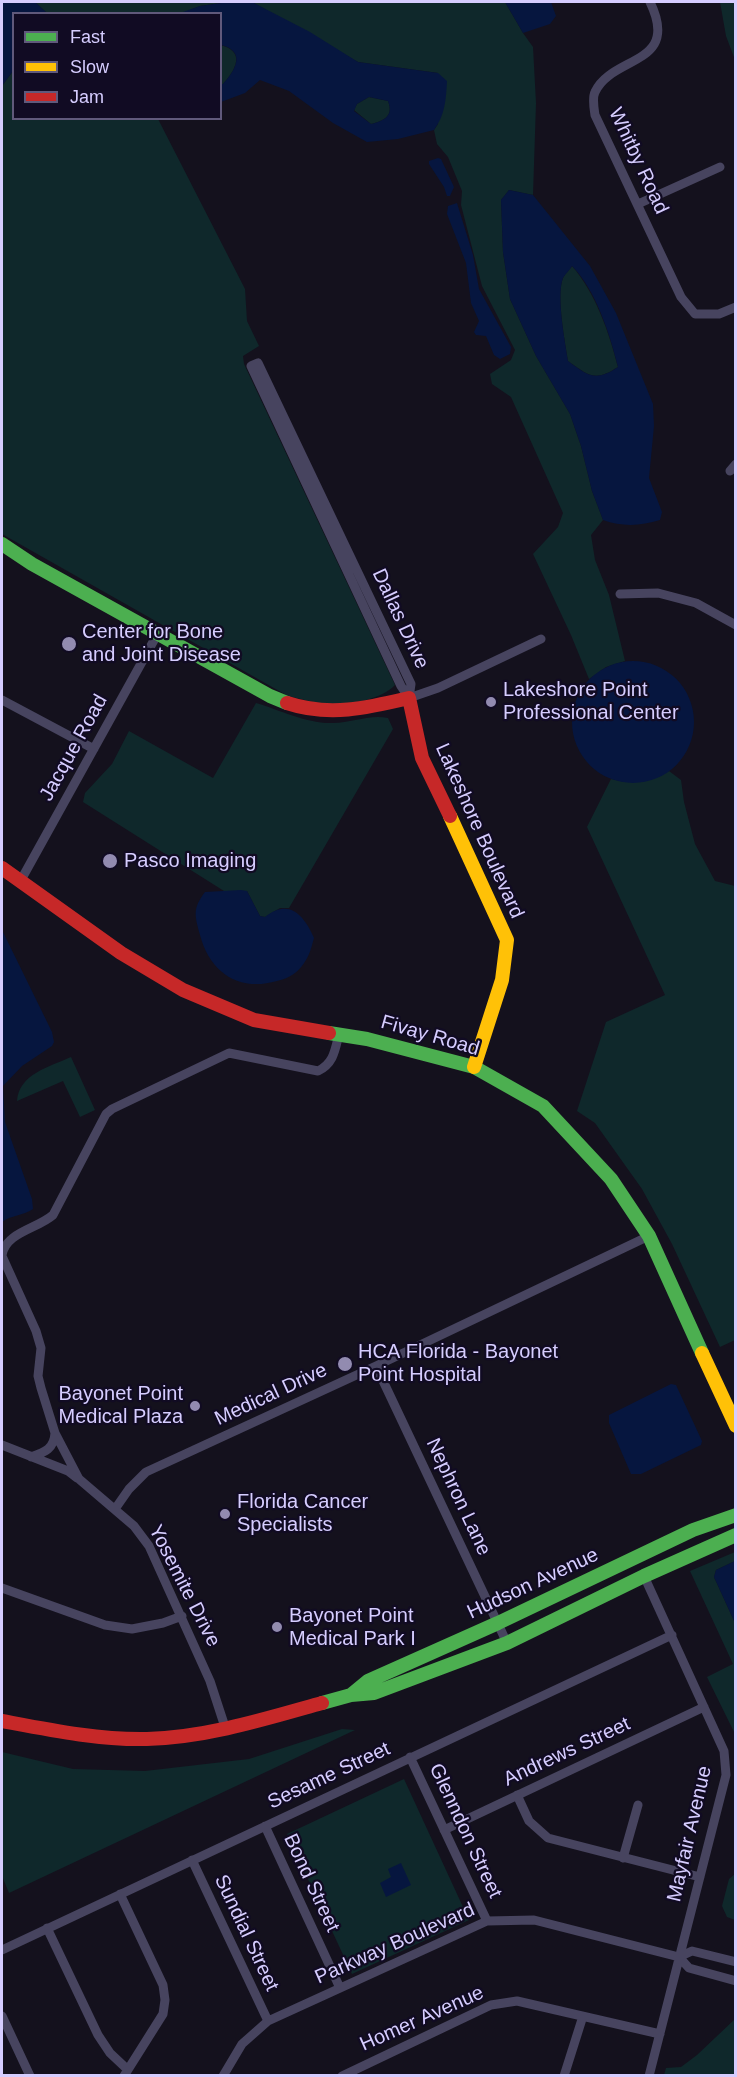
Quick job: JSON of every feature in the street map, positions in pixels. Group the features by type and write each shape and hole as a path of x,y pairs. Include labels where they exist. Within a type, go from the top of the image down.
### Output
{"street":[{"name":"Whitby Road","path":"650,2 658,18 656,38 647,55 604,78 594,94 595,115 681,297 695,314 719,314 735,307"},
{"path":"638,204 720,167"},
{"name":"Dallas Drive","path":"258,363 411,684 409,698 401,686 251,366 258,363"},
{"path":"2,544 32,564 270,696 290,705 318,711 344,712 409,698 438,688 541,639"},
{"path":"620,594 658,593 696,603 735,625"},
{"name":"Jacque Road","path":"21,880 158,633"},
{"name":"Lakeshore Boulevard","path":"409,698 422,758 507,940 502,980 474,1067"},
{"path":"2,700 94,749"},
{"name":"Fivay Road","path":"2,868 121,953 183,990 254,1020 367,1038 474,1067 543,1106 611,1179 650,1236 735,1426"},
{"name":"Yosemite Drive","path":"79,1479 55,1433 38,1376 41,1357 39,1339 2,1256 7,1242 53,1215 106,1114 112,1109 229,1053 318,1071 334,1058 339,1034"},
{"name":"Medical Drive","path":"115,1509 146,1472 650,1236"},
{"name":"Nephron Lane","path":"376,1366 507,1643"},
{"path":"31,1457 50,1449 55,1433"},
{"name":"Yosemite Drive","path":"2,1445 68,1471 134,1526 148,1546 182,1616 210,1681 226,1730"},
{"name":"Hudson Avenue","path":"351,1695 368,1681 498,1623 693,1530 735,1515"},
{"name":"Hudson Avenue","path":"2,1721 35,1729 100,1737 147,1739 226,1730 351,1695 374,1693 507,1643 735,1535"},
{"name":"Mayfair Avenue","path":"645,1576 724,1750 726,1775 649,2076"},
{"path":"2,1588 105,1625 132,1629 163,1623 182,1616"},
{"name":"Sesame Street","path":"2,1950 672,1635"},
{"name":"Andrews Street","path":"444,1830 704,1707"},
{"name":"Glenndon Street","path":"410,1757 487,1921"},
{"path":"517,1795 529,1821 548,1838 700,1877"},
{"path":"623,1858 638,1805"},
{"name":"Bond Street","path":"265,1826 340,1988"},
{"name":"Sundial Street","path":"192,1860 268,2021"},
{"path":"47,1928 98,2036 126,2072 163,2014 165,2000 163,1985 120,1894"},
{"name":"Parkway Boulevard","path":"223,2076 242,2044 268,2021 487,1921 534,1920 679,1957 689,1968 735,1981"},
{"name":"Parkway Boulevard","path":"679,1957 692,1951 735,1962"},
{"name":"Homer Avenue","path":"342,2076 490,2006 517,2001 660,2034"},
{"path":"2,2016 30,2076"},
{"path":"564,2076 583,2016"}],"green space":[{"path":"35,2 228,2 200,6 185,12 46,12"},
{"path":"252,2 505,2 533,47 536,103 533,195 509,190 501,200 503,252 510,299 536,356 570,414 581,446 592,491 603,520 591,535 595,560 609,595 625,661 606,667 589,679 533,554 558,527 563,513 511,397 492,384 490,374 511,360 515,350 482,286 461,205 462,191 448,157 437,144 434,130 438,124 438,73 358,62"},
{"path":"720,2 735,2 735,60 726,36"},
{"path":"222,46 236,56 235,67 223,84"},
{"path":"12,72 12,120 159,120 245,289 247,321 259,346 243,356 244,364 395,685 389,690 374,698 339,704 320,703 288,696 2,534 2,86"},
{"path":"369,97 388,101 390,106 387,117 371,124 354,110 357,104"},
{"path":"572,266 595,301 606,327 618,367 598,376 581,370 568,361 560,295 563,278"},
{"path":"256,703 323,723 340,723 374,717 388,718 393,729 289,908 280,908 265,917 260,916 247,891 224,891 83,802 85,793 112,764 129,731 213,778"},
{"path":"669,771 681,780 695,844 715,881 735,886 735,1340 720,1347 672,1244 642,1189 595,1123 577,1111 606,1022 665,995 587,827 611,779 628,782 641,781"},
{"path":"71,1057 95,1110 80,1117 63,1081 17,1101 23,1084 29,1078"},
{"path":"735,1552 735,1561 716,1570 714,1577 735,1623 735,1734 707,1677 733,1664 690,1571"},
{"path":"342,1729 355,1730 9,1893 2,1876 2,1752 73,1769 145,1771 249,1759"},
{"path":"404,1779 469,1920 352,1974 287,1834"},
{"path":"735,1874 735,1920 727,1917 722,1906 729,1879"},
{"path":"735,2019 735,2075 664,2075 666,2068 681,2067 697,2055"}],"water":[{"path":"2,2 35,2 46,12 12,12 12,72 2,86"},
{"path":"228,2 252,2 310,32 358,62 438,73 447,81 441,119 434,130 398,139 367,142 333,123 289,91 260,80 245,93 222,102 222,84 235,67 236,56 229,48 222,45 222,12 183,12 200,6","holes":["369,97 388,101 390,106 387,117 371,124 354,111 357,104"]},
{"path":"505,2 551,2 556,16 550,24 523,33"},
{"path":"441,159 454,187 450,196 447,196 429,164 429,161"},
{"path":"509,190 533,195 590,266 616,313 653,404 654,426 649,478 662,512 660,520 632,525 603,520 592,491 570,414 536,356 510,299 503,252 501,200","holes":["572,266 581,276 601,314 618,367 598,376 587,373 568,361 562,319 561,286 563,278"]},
{"path":"457,203 473,255 479,289 511,347 510,354 500,359 494,355 486,336 476,335 474,332 479,321 471,303 466,263 447,214 448,206"},
{"path":"633,661 656,666 676,679 689,699 694,722 689,745 676,765 656,778 633,783 610,778 590,765 577,745 572,722 577,699 590,679 610,666"},
{"path":"247,891 260,916 265,917 281,909 288,909 306,922 314,938 309,955 300,968 290,976 263,984 250,984 228,976 211,960 197,923 198,903 205,892"},
{"path":"2,930 52,1032 54,1042 52,1046 22,1066 3,1086 5,1122 32,1199 33,1209 2,1222"},
{"path":"671,1384 676,1385 702,1441 701,1445 641,1474 631,1474 609,1423 609,1415"},
{"path":"735,1561 735,1623 714,1577 716,1570"},
{"path":"401,1863 411,1885 386,1897 380,1883 391,1877 388,1869"}],"traffic: fast":[{"path":"2,544 32,564 270,696 287,703"},
{"path":"329,1033 367,1039 474,1067 543,1106 611,1179 649,1236 702,1353"},
{"path":"351,1695 368,1681 498,1623 693,1530 736,1515"},
{"path":"322,1703 351,1695 374,1693 507,1643 644,1576 736,1535"}],"traffic: slow":[{"path":"450,816 507,940 502,980 474,1067"},
{"path":"702,1353 736,1426"}],"traffic: jam":[{"path":"287,703 318,710 348,710 409,698 422,758 450,816"},
{"path":"2,868 121,953 183,990 254,1020 329,1033"},
{"path":"2,1721 93,1736 129,1739 170,1738 258,1721 322,1703"}],"place":[{"name":"Center for Bone and Joint Disease","path":"69,644"},
{"name":"Lakeshore Point Professional Center","path":"491,702"},
{"name":"Pasco Imaging","path":"110,861"},
{"name":"HCA Florida - Bayonet Point Hospital","path":"345,1364"},
{"name":"Bayonet Point Medical Plaza","path":"195,1406"},
{"name":"Florida Cancer Specialists","path":"225,1514"},
{"name":"Bayonet Point Medical Park I","path":"277,1627"}]}
